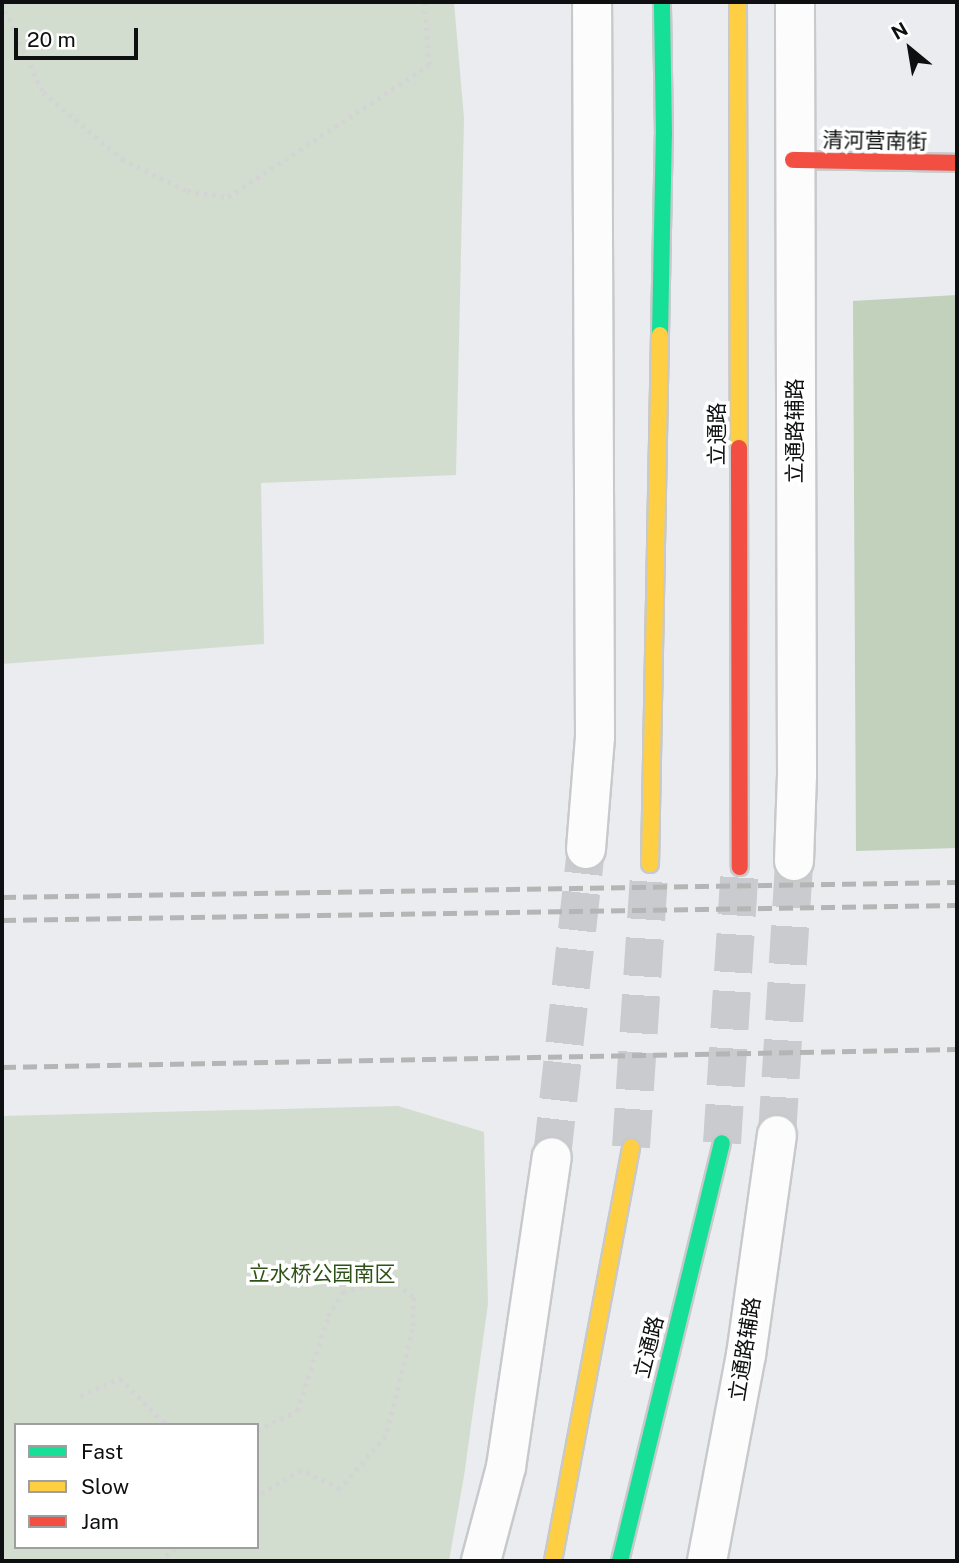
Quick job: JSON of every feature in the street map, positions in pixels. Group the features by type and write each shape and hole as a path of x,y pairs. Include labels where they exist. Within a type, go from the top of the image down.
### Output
{"main road":[{"path":"650,864 664,135 662,2"},
{"name":"立通路","path":"738,2 740,867"},
{"name":"清河营南街","path":"793,160 957,163"},
{"name":"立通路","path":"620,1561 722,1143"},
{"path":"553,1561 631,1147"}],"street":[{"path":"586,849 595,736 592,2"},
{"name":"立通路辅路","path":"794,861 797,761 793,160 795,2"},
{"name":"立通路辅路","path":"707,1561 746,1354 777,1135"},
{"path":"481,1561 506,1467 552,1157"}],"path":[{"path":"2,4 43,92 122,159 187,191 228,197 429,65 424,2"},
{"path":"259,1429 297,1411 328,1316 343,1292 390,1279 414,1297 413,1329 386,1436 340,1489 301,1470 259,1496"},
{"path":"80,1396 120,1378 166,1423"},
{"path":"159,1561 174,1549"}],"green space":[{"path":"2,2 454,2 464,118 456,475 261,483 264,644 2,664"},
{"path":"957,295 957,848 856,851 853,301"},
{"name":"立水桥公园南区","path":"398,1106 484,1132 488,1304 449,1561 2,1561 2,1116"}],"tunnel":[{"path":"552,1157 586,849"},
{"path":"777,1135 794,861"},
{"path":"631,1147 650,864"},
{"path":"722,1143 740,867"}],"railway":[{"path":"2,897 957,882"},
{"path":"2,920 957,905"},
{"path":"2,1067 957,1049"}],"traffic: fast":[{"path":"660,335 664,135 662,2"},
{"path":"620,1561 722,1143"}],"traffic: slow":[{"path":"738,2 739,448"},
{"path":"650,864 660,335"},
{"path":"553,1561 631,1147"}],"traffic: jam":[{"path":"793,160 957,163"},
{"path":"739,448 740,867"}]}
